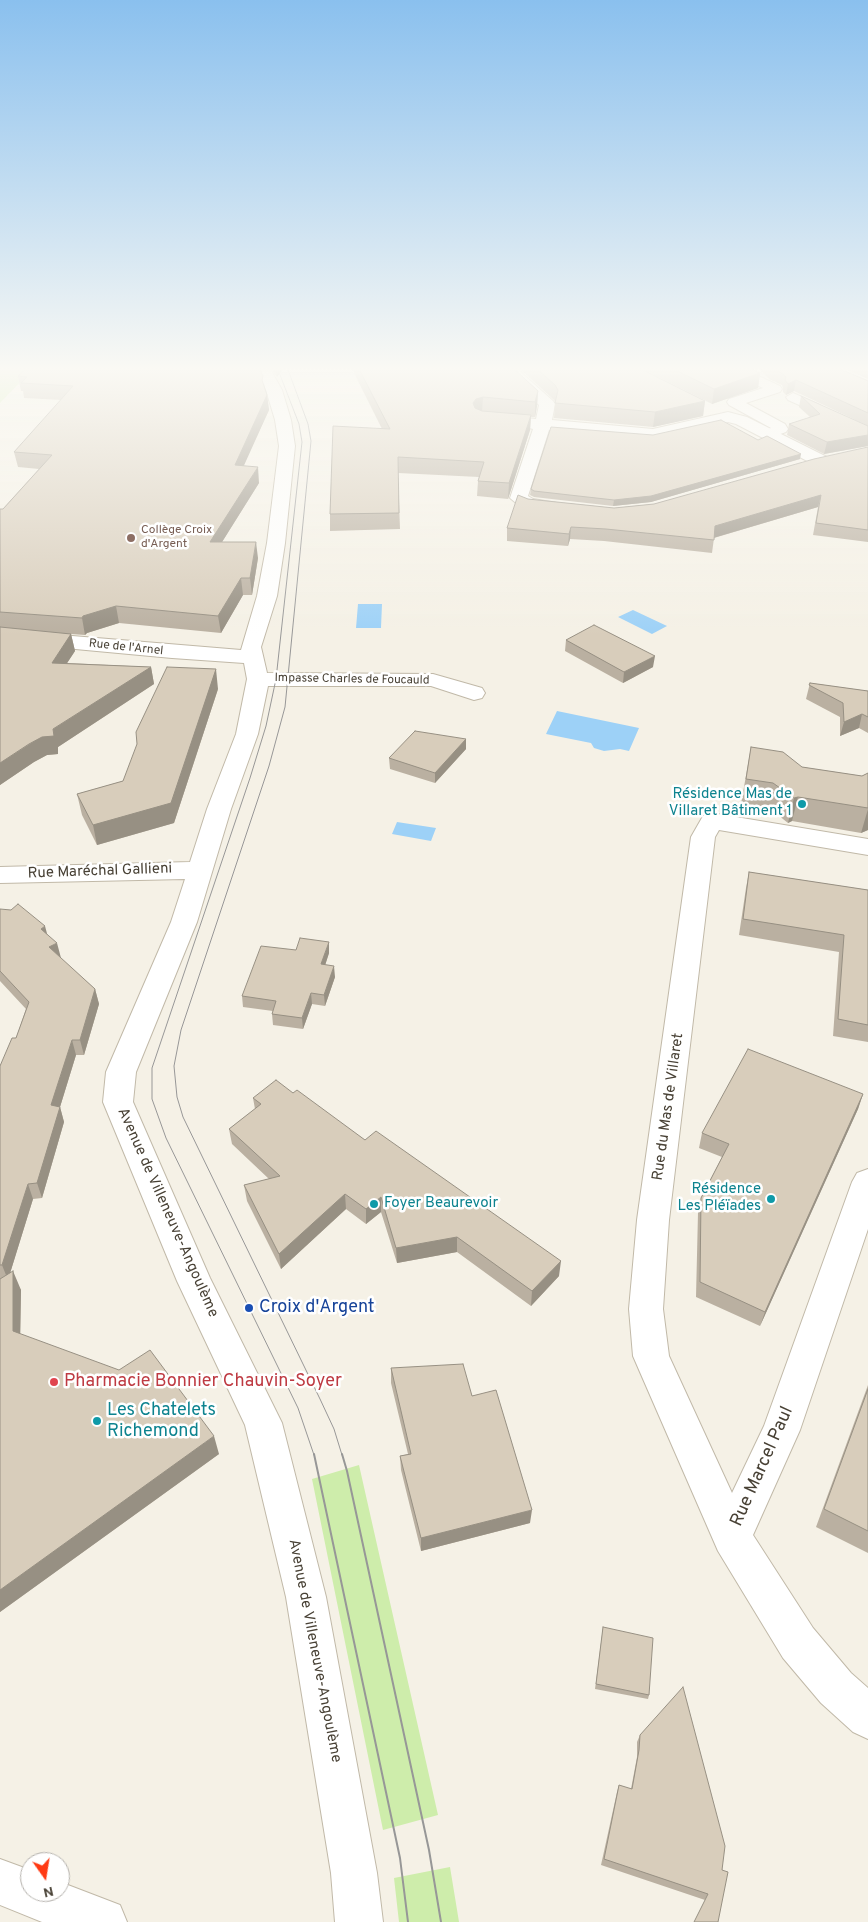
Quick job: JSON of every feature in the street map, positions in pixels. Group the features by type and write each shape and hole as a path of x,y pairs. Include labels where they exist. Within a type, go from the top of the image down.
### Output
{"street":[{"name":"Avenue de Villeneuve-Angoulème","path":"287,457 269,587 251,647 255,668 246,734 219,809 184,922 121,1072 118,1102 194,1280 263,1423 306,1597 354,1872 359,1922"},
{"path":"532,457 519,498 528,504 566,508"},
{"path":"799,467 830,460 822,457"},
{"name":"Rue de l'Arnel","path":"0,636 172,652 255,668"},
{"name":"Impasse Charles de Foucauld","path":"255,668 433,680 474,693"},
{"name":"Rue du Mas de Villaret","path":"732,1537 650,1356 646,1309 653,1220 703,837 712,821 868,847"},
{"name":"Rue Maréchal Gallieni","path":"0,875 200,870"},
{"name":"Rue Marcel Paul","path":"868,1182 781,1430 732,1537 798,1643 836,1688 868,1717"},
{"path":"0,1882 103,1922"}],"green space":[{"path":"359,1465 438,1815 383,1830 312,1479"},
{"path":"450,1867 459,1922 399,1922 394,1878"}],"water":[{"path":"358,604 382,604 381,628 356,628"},
{"path":"633,610 667,626 652,634 618,617"},
{"path":"557,711 639,728 629,751 620,749 604,751 594,748 591,743 546,734"},
{"path":"397,822 436,828 431,841 392,834"}],"building":[{"name":"Collège Croix d'Argent","path":"50,457 239,457 235,465 258,467 210,542 256,542 250,578 241,578 218,616 116,606 83,616 82,618 0,612 0,509 3,509"},
{"path":"332,457 518,457 509,483 478,481 484,462 398,457 399,513 330,514"},
{"path":"541,457 791,457 651,496 614,500 534,491 531,489"},
{"path":"824,457 868,457 868,530 816,523 821,495 715,526 714,540 606,529 571,527 569,534 507,528 518,495 528,499 614,508 654,504"},
{"path":"594,625 655,656 624,672 566,640"},
{"path":"0,627 71,634 52,663 151,667 53,729 54,736 42,737 0,763"},
{"path":"167,667 216,669 171,803 93,825 77,794 123,781 137,744 136,732"},
{"path":"810,683 868,691 868,717 862,714 844,722 843,703 809,685"},
{"path":"415,731 466,739 435,773 389,758"},
{"path":"751,747 783,752 802,767 862,776 868,773 868,808 798,797 794,798 773,783 746,779"},
{"path":"749,872 868,890 868,1025 838,1019 844,935 743,919"},
{"path":"18,904 45,926 41,929 57,943 49,947 95,989 80,1040 72,1040 51,1105 60,1107 37,1183 28,1184 2,1265 0,1265 0,1066 12,1038 16,1038 29,1002 0,971 0,909 11,910"},
{"path":"300,938 329,942 321,964 334,966 324,995 311,993 302,1018 272,1014 276,1001 242,996 261,946 296,950"},
{"name":"Résidence Les Pléïades","path":"748,1049 863,1094 765,1312 700,1282 701,1198 729,1144 702,1133"},
{"name":"Foyer Beaurevoir","path":"276,1080 293,1093 297,1090 365,1140 376,1131 561,1261 532,1291 457,1237 396,1248 381,1197 366,1209 345,1194 279,1254 244,1185 280,1176 229,1129 261,1104 253,1098"},
{"name":"Les Chatelets Richemond","path":"13,1271 13,1331 119,1370 150,1350 214,1436 0,1590 0,1279"},
{"path":"463,1364 472,1396 496,1390 532,1510 421,1538 400,1456 411,1454 391,1368"},
{"path":"868,1389 868,1531 824,1509"},
{"path":"603,1627 653,1638 649,1695 596,1684"},
{"path":"683,1687 725,1846 722,1870 728,1872 718,1922 694,1922 708,1894 604,1859 619,1785 632,1789 640,1735"}],"tram line":[{"path":"300,457 276,679 266,726 152,1068 152,1099 166,1138 298,1408 314,1455"},
{"path":"309,457 285,707 269,766 181,1030 174,1066 177,1097 183,1117 320,1399 334,1429 342,1455"},
{"path":"314,1454 400,1858 408,1922"},
{"path":"342,1454 429,1850 441,1922"}],"place":[{"name":"Collège Croix d'Argent","path":"131,538"},
{"name":"Résidence Mas de Villaret Bâtiment 1","path":"802,804"},
{"name":"Résidence Les Pléïades","path":"771,1199"},
{"name":"Foyer Beaurevoir","path":"374,1204"},
{"name":"Croix d'Argent","path":"249,1308"},
{"name":"Pharmacie Bonnier Chauvin-Soyer","path":"54,1382"},
{"name":"Les Chatelets Richemond","path":"97,1421"}]}
